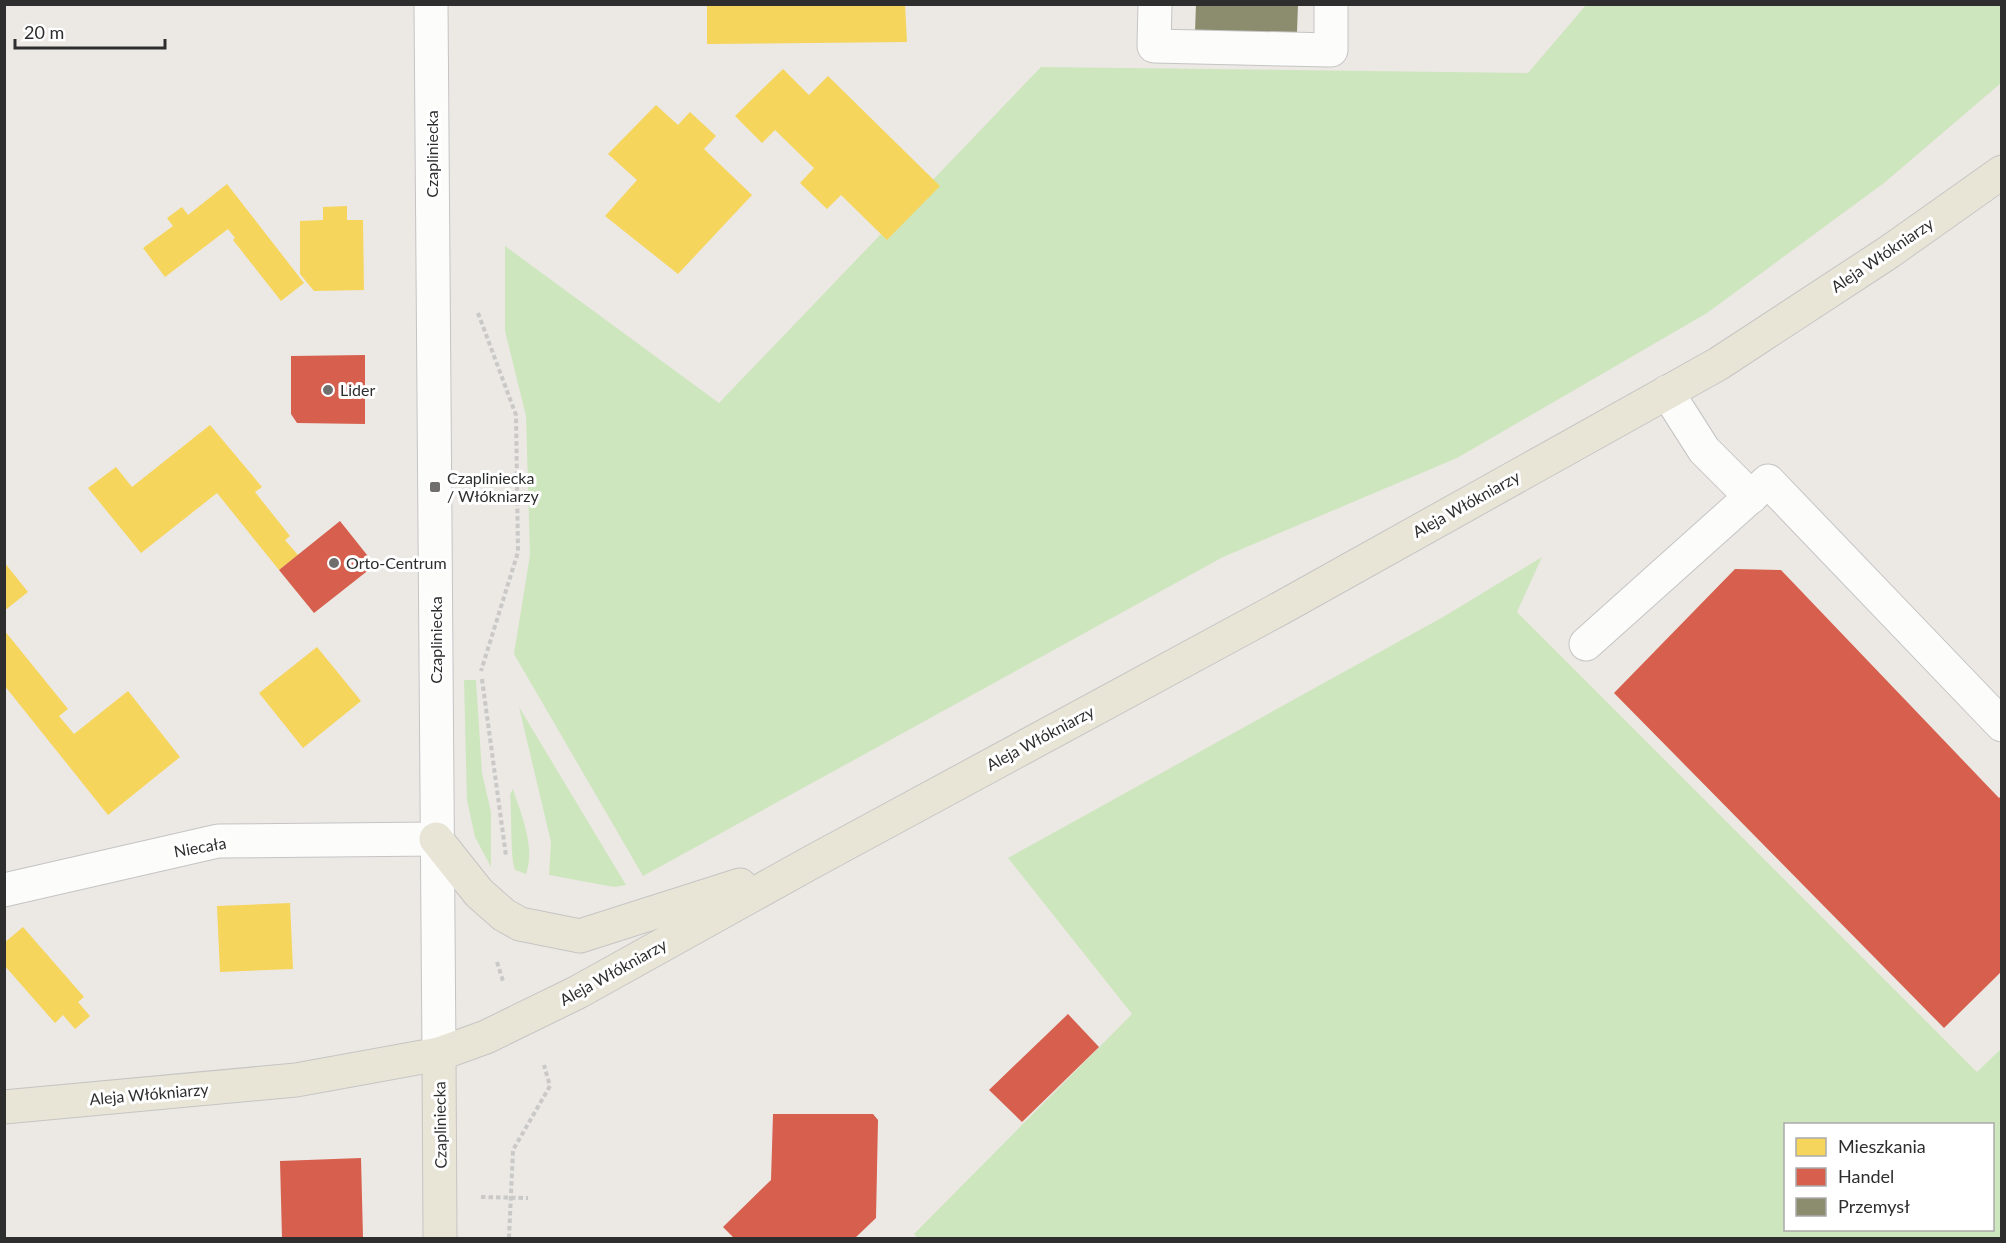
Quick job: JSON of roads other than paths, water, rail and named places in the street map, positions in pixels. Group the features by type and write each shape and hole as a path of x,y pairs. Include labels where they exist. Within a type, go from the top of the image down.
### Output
{"main road":[{"name":"Aleja Włókniarzy","path":"4,1107 296,1080 439,1054 486,1037 578,992 810,863 1281,608 1718,364 1888,252 2001,172"},
{"path":"436,839 479,893 504,915 520,924 580,936 810,863"},
{"name":"Czapliniecka","path":"439,1054 440,1239"}],"street":[{"name":"Czapliniecka","path":"431,4 439,1054"},
{"path":"1155,4 1154,46 1331,50 1331,4"},
{"path":"1667,392 1704,450 1751,497"},
{"path":"1586,645 1768,481 2001,725"},
{"name":"Niecała","path":"4,890 218,841 436,839"}],"place":[{"name":"Lider","path":"328,390"},
{"name":"Czapliniecka / Włókniarzy","path":"435,487"},
{"name":"Orto-Centrum","path":"334,563"}]}
